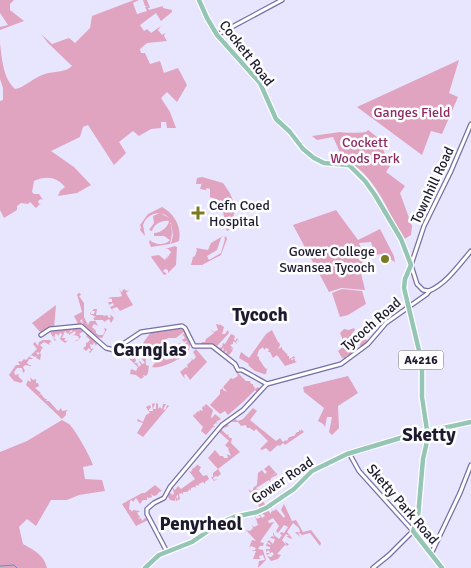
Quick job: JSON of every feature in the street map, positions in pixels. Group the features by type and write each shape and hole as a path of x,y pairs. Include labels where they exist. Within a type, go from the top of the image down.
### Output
{"main road":[{"name":"Cockett Road","path":"198,0 217,35 260,83 276,119 290,132 303,149 321,162 351,166 366,181 408,254 410,263"},
{"name":"A4216","path":"410,263 404,288 422,363 422,397 428,437 423,459 418,517 413,531"},
{"name":"Gower Road","path":"145,568 152,560 192,542 234,517 266,508 294,489 312,471 349,453 471,422"},
{"name":"Sketty Park Road","path":"413,531 442,568"}],"street":[{"path":"217,35 282,0"},
{"name":"Townhill Road","path":"410,263 415,255 424,226 455,164 471,124"},
{"name":"Tycoch Road","path":"267,384 341,364 368,344 386,323 454,272 471,251"},
{"path":"408,254 411,256 415,255"},
{"path":"410,263 416,283 423,290 428,290"},
{"path":"41,335 50,329 81,326 106,348 114,350 142,332 182,326 185,328 194,346 212,346 236,364 238,370 242,370 267,384 243,410 222,425 170,487 164,498 150,505 146,512 167,552"},
{"name":"Sketty Park Road","path":"349,453 359,471 413,531"},
{"path":"432,554 471,465"},
{"path":"373,568 390,555 413,531"}],"green space":[{"path":"0,0 14,0 10,4 10,10 24,21 0,30 0,27 8,25 0,13"},
{"path":"134,0 139,0 133,3 137,14 147,11 145,7 148,7 145,6 143,0 147,0 149,10 163,6 163,8 172,10 161,21 156,13 140,25 144,31 147,29 151,33 161,26 158,30 162,35 165,33 164,36 167,41 147,43 140,49 141,53 145,53 150,64 160,61 164,73 178,68 187,85 177,102 167,92 161,98 170,112 176,128 167,128 166,122 161,122 161,128 151,129 139,136 133,131 119,142 126,153 114,165 88,125 83,127 80,137 51,151 74,167 91,185 77,193 58,196 65,187 62,183 51,178 34,181 32,192 39,194 43,200 38,201 39,204 41,203 36,208 30,202 28,204 21,203 17,206 17,210 4,218 0,210 0,101 3,100 3,88 0,79 0,43 2,62 11,85 15,89 22,87 41,75 63,71 72,66 41,34 52,44 69,38 75,43 90,28 92,16"},
{"name":"Ganges Field","path":"459,60 449,93 458,97 442,134 431,131 422,155 357,107"},
{"name":"Cockett Woods Park","path":"368,130 377,137 387,158 392,163 386,172 405,186 400,193 412,226 411,235 403,240 386,205 372,183 364,173 343,159 333,137 317,140 312,136 340,132 366,132"},
{"path":"202,177 223,183 231,195 234,212 228,231 226,230 227,221 223,230 225,222 220,201 210,197 210,189 200,189 202,182 201,184 196,184 197,178"},
{"path":"162,207 174,217 178,226 179,241 171,244 173,235 171,223 169,224 171,224 172,234 170,244 151,247 150,240 164,244 170,240 164,236 154,236 154,233 162,231 166,227 169,221 156,224 152,231 149,230 154,223 153,216 159,213 147,218 145,221 143,225 145,236 140,230 140,225 148,214"},
{"path":"336,210 358,240 380,229 394,256 395,262 381,254 375,255 371,242 359,243 364,258 360,269 365,290 341,288 329,292 293,225"},
{"path":"223,236 217,250 207,256 209,260 221,253 226,236 227,239 221,255 202,265 191,265 197,250 196,248 208,250 211,243"},
{"path":"177,247 176,265 168,273 168,270 165,269 163,271 167,274 164,275 151,257 159,255 165,260 168,254 166,260 171,252 165,249"},
{"path":"119,288 121,292 123,291 122,289 129,290 126,293 133,305 120,311 117,307 112,309 116,315 110,307 114,305 113,303 109,305 108,302 112,302 112,299 108,298 122,296"},
{"path":"342,289 362,291 366,304 348,315 340,317 332,293"},
{"path":"80,293 81,295 79,296 84,303 84,317 88,325 90,321 95,321 93,318 96,317 90,314 91,312 91,314 94,314 95,311 92,311 94,309 97,309 96,315 107,315 109,318 111,317 110,314 114,318 111,323 109,319 104,322 103,320 95,320 98,326 94,324 92,327 96,333 103,335 104,328 107,329 102,338 96,337 83,325 82,319 80,321 82,323 78,324 74,316 82,312 77,294"},
{"path":"56,305 54,328 41,333 32,323"},
{"path":"216,324 224,327 222,334 225,334 228,330 229,333 217,346 219,348 222,347 223,343 225,344 231,334 235,336 235,341 238,339 237,344 233,341 233,344 230,345 234,349 230,348 233,350 229,355 226,354 227,350 223,352 224,347 221,351 212,344 201,344 214,333 210,329 214,332 218,330"},
{"path":"80,327 87,331 97,343 96,346 94,342 93,345 90,344 91,349 94,348 90,353 91,350 89,348 86,351 83,348 86,346 86,342 90,340 84,331 79,334 81,337 79,339 78,336 74,335 71,337 76,333 75,331 69,335 73,331 71,330 68,334 65,331 62,338 66,338 64,340 66,341 68,340 65,343 60,339 62,334 60,333 58,336 55,334 55,337 50,332 52,330"},
{"path":"177,327 183,328 185,331 176,338 168,338 154,349 150,344 146,346 147,343 145,344 146,365 149,366 146,376 143,375 144,377 141,379 136,375 130,374 131,369 136,371 138,367 126,356 131,359 135,357 136,361 134,363 137,363 139,367 141,365 140,361 142,364 145,363 142,359 144,357 143,343 151,332"},
{"path":"354,328 355,330 351,335 348,346 357,339 356,336 358,340 364,338 361,331 368,342 352,354 361,347 357,340 347,348 351,351 351,355 346,356 345,359 343,357 344,359 338,351 345,345 340,333 344,329"},
{"path":"272,330 278,342 276,343 279,342 280,345 278,349 282,347 287,356 289,356 289,359 292,357 291,360 295,359 297,362 285,366 277,355 273,358 270,352 268,352 269,349 266,348 264,350 263,347 259,350 257,356 267,369 266,374 255,371 249,364 239,358 241,352 249,358 266,334"},
{"path":"185,332 190,344 189,350 177,360 160,367 152,367 156,361 154,359 151,361 150,357 153,355 157,360 162,356 166,360 182,351 177,347 179,343 183,345 186,343 187,341 184,342 182,340 185,338 183,335 179,339"},
{"path":"43,340 50,340 53,345 51,342 49,343 50,345 44,342 40,345 44,349 42,348 40,353 40,360 36,358 37,356 31,355 37,349 33,344 35,342 38,346 39,342"},
{"path":"196,349 207,362 190,380 186,374 184,375 185,379 180,372 186,367 188,368 187,365 192,360 191,358 193,360 196,357 193,352"},
{"path":"31,355 30,357 33,359 29,359 27,363 31,366 25,365 23,367 25,371 23,373 22,368 17,368 14,372 15,375 19,374 18,376 23,381 21,383 14,381 9,375 16,365 20,365 18,362 26,360"},
{"path":"236,372 240,372 238,373 246,381 250,381 255,389 258,387 260,389 257,392 255,390 228,415 225,411 220,414 210,405 220,394 220,390 223,388 227,392 223,387 231,378 233,379 238,376"},
{"path":"348,376 358,393 338,406 339,428 332,435 329,432 332,417 327,417 325,427 318,421 324,408 304,392 303,387"},
{"path":"30,377 33,380 36,379 36,383 38,383 39,386 35,388 41,393 38,396 41,394 58,411 61,408 62,411 68,410 62,419 26,385 28,380 31,381"},
{"path":"155,403 153,409 156,409 156,403 158,404 158,409 160,407 162,409 163,404 166,404 163,410 166,409 167,405 169,406 143,437 137,433 143,423 137,421 138,419 143,422 146,415 150,413 146,407 150,405 149,411 153,411 152,404"},
{"path":"206,404 213,410 212,418 215,414 221,419 216,422 218,424 213,425 215,427 206,435 201,431 203,427 193,416 194,414 197,416 195,414 198,411 200,413 200,410 203,411 202,408 203,406 206,408 204,406"},
{"path":"253,408 257,411 250,420 276,441 280,438 283,442 287,441 289,437 294,436 301,429 304,432 285,445 283,443 280,446 278,445 270,452 266,448 262,450 260,449 268,441 256,429 254,431 247,428 246,425 241,426 238,422 232,422 235,419 238,421 243,419"},
{"path":"62,420 69,424 75,432 92,461 93,465 83,467 85,479 102,480 105,491 79,495 67,500 51,500 36,526 27,519 19,527 23,544 41,556 47,568 0,568 0,452 27,441"},
{"path":"226,423 229,426 221,429 227,435 229,434 228,436 232,438 231,443 240,452 218,469 208,458 215,450 224,458 228,458 227,454 231,456 228,449 230,447 228,448 225,445 229,441 218,431"},
{"path":"196,464 201,467 199,471 203,476 207,475 209,479 205,484 203,482 199,486 195,486 196,488 191,488 191,491 190,489 187,492 183,492 183,495 182,493 179,494 180,499 176,501 175,497 175,501 170,500 168,492 173,495 173,489 170,490 172,487 175,490 178,486 181,489 195,479 189,471 191,472"},
{"path":"269,465 276,473 269,477 277,473 277,475 271,478 270,482 269,480 256,488 258,490 264,487 258,491 266,506 260,508 248,489 253,490 257,485 258,473 262,470 265,474 267,472 264,469"},
{"path":"218,469 221,474 217,477 215,474 214,480 218,479 214,481 211,477 213,477 213,473"},
{"path":"155,485 162,491 157,495 151,494 152,497 147,497 147,500 143,500 140,504 136,498 133,502 132,500 130,501 129,510 132,512 133,510 140,511 137,513 140,517 138,519 141,518 142,521 145,518 148,520 136,526 122,504 145,493"},
{"path":"284,504 292,521 296,520 303,532 311,530 321,543 320,546 310,533 302,535 298,532 300,532 299,528 293,523 287,532 292,538 286,536 289,536 286,534 282,540 287,546 285,545 277,554 281,555 278,559 271,561 267,556 271,557 274,554 272,552 267,555 266,553 270,553 269,550 266,552 266,549 270,549 270,547 266,546 267,543 271,544 267,542 269,540 273,544 275,539 270,538 274,537 273,534 274,532 274,535 279,539 282,535 280,534 281,532 284,533 288,527 284,525 278,533 276,531 279,526 273,518 268,521 269,523 274,522 260,542 264,543 258,549 263,550 266,560 258,568 259,561 265,560 263,555 259,556 260,559 253,559 256,551 251,551 256,548 251,546 249,548 252,540 256,541 246,530 250,531 253,528 252,525 254,527 258,525 255,516 257,519 261,517 257,514 259,513 262,518 265,516 261,512 267,509 271,514 273,511 271,509 274,511 276,509 284,518 285,516 281,510"}],"waterway":[{"path":"0,566 14,565 17,568"}],"place":[{"name":"Cefn Coed Hospital","path":"198,213"},
{"name":"Gower College Swansea Tycoch","path":"385,259"}],"district":[{"name":"Tycoch","path":"260,314"},
{"name":"Carnglas","path":"150,349"},
{"name":"Sketty","path":"429,434"},
{"name":"Penyrheol","path":"201,523"}]}
